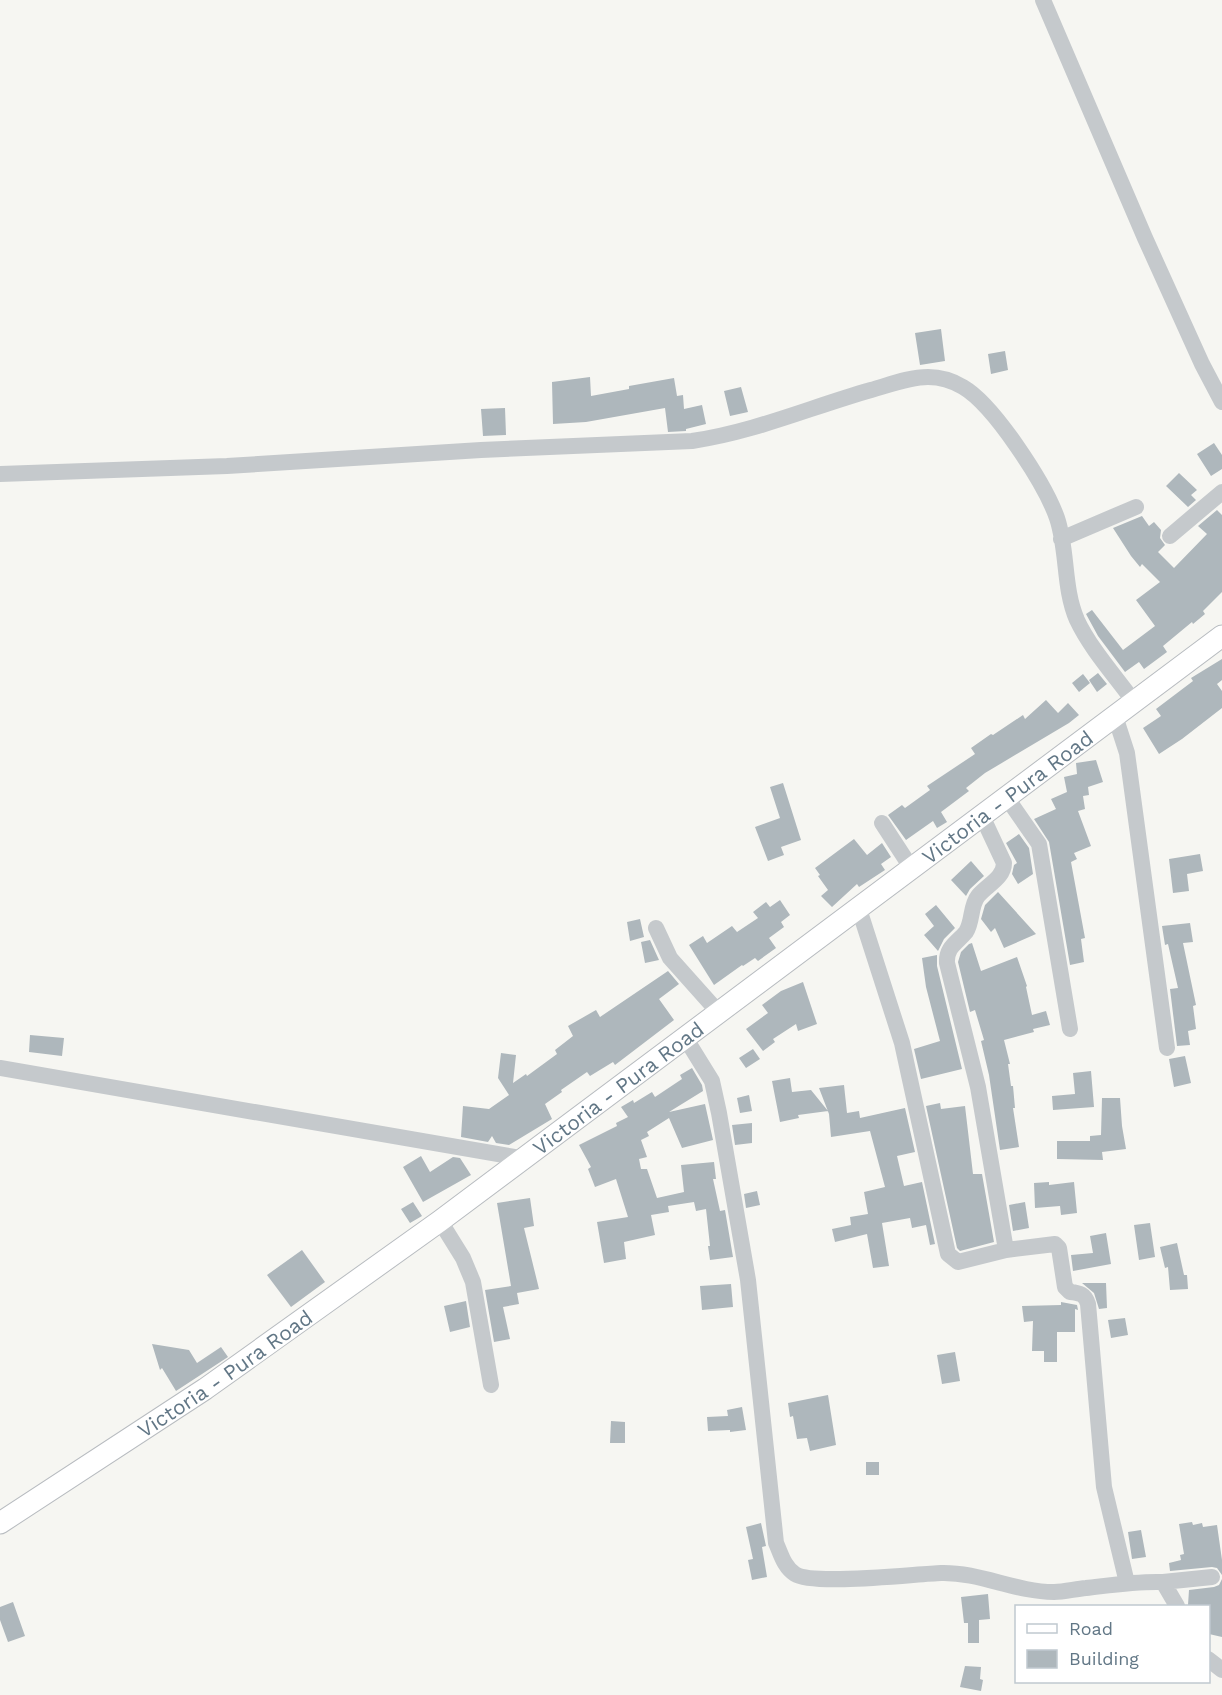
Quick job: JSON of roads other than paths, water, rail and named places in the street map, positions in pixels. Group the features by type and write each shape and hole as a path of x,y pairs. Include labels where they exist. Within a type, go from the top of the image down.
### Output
{"main road":[{"name":"Victoria - Pura Road","path":"0,1523 206,1389 526,1159 1222,636"}],"street":[{"path":"1043,0 1145,238 1202,364 1222,402"},
{"path":"0,474 227,466 481,450 692,441 724,436 783,419 842,398 907,380 928,377 945,379 964,387 986,408 1019,450 1047,495 1058,520 1070,601 1077,621 1134,702"},
{"path":"1170,536 1222,492"},
{"path":"1061,539 1136,507"},
{"path":"1115,716 1127,753 1167,1048"},
{"path":"1007,798 1039,844 1070,1029"},
{"path":"982,816 1004,863 1004,868 973,904 971,921 966,931 949,949 947,963 978,1087 1006,1250"},
{"path":"882,823 912,869"},
{"path":"859,909 902,1043 948,1254 958,1262 1006,1250 1055,1244 1059,1248 1065,1287 1070,1292 1080,1293 1086,1297 1104,1487 1127,1583"},
{"path":"656,928 669,958 720,1014"},
{"path":"686,1039 712,1081 719,1113 748,1280 777,1543 785,1564 795,1575 811,1578 876,1578 942,1573 970,1575 1029,1590 1055,1592 1141,1581 1163,1582 1212,1577"},
{"path":"0,1068 526,1159"},
{"path":"440,1221 463,1258 473,1282 491,1385"},
{"path":"1163,1582 1176,1605"},
{"path":"1210,1660 1222,1670"}]}
